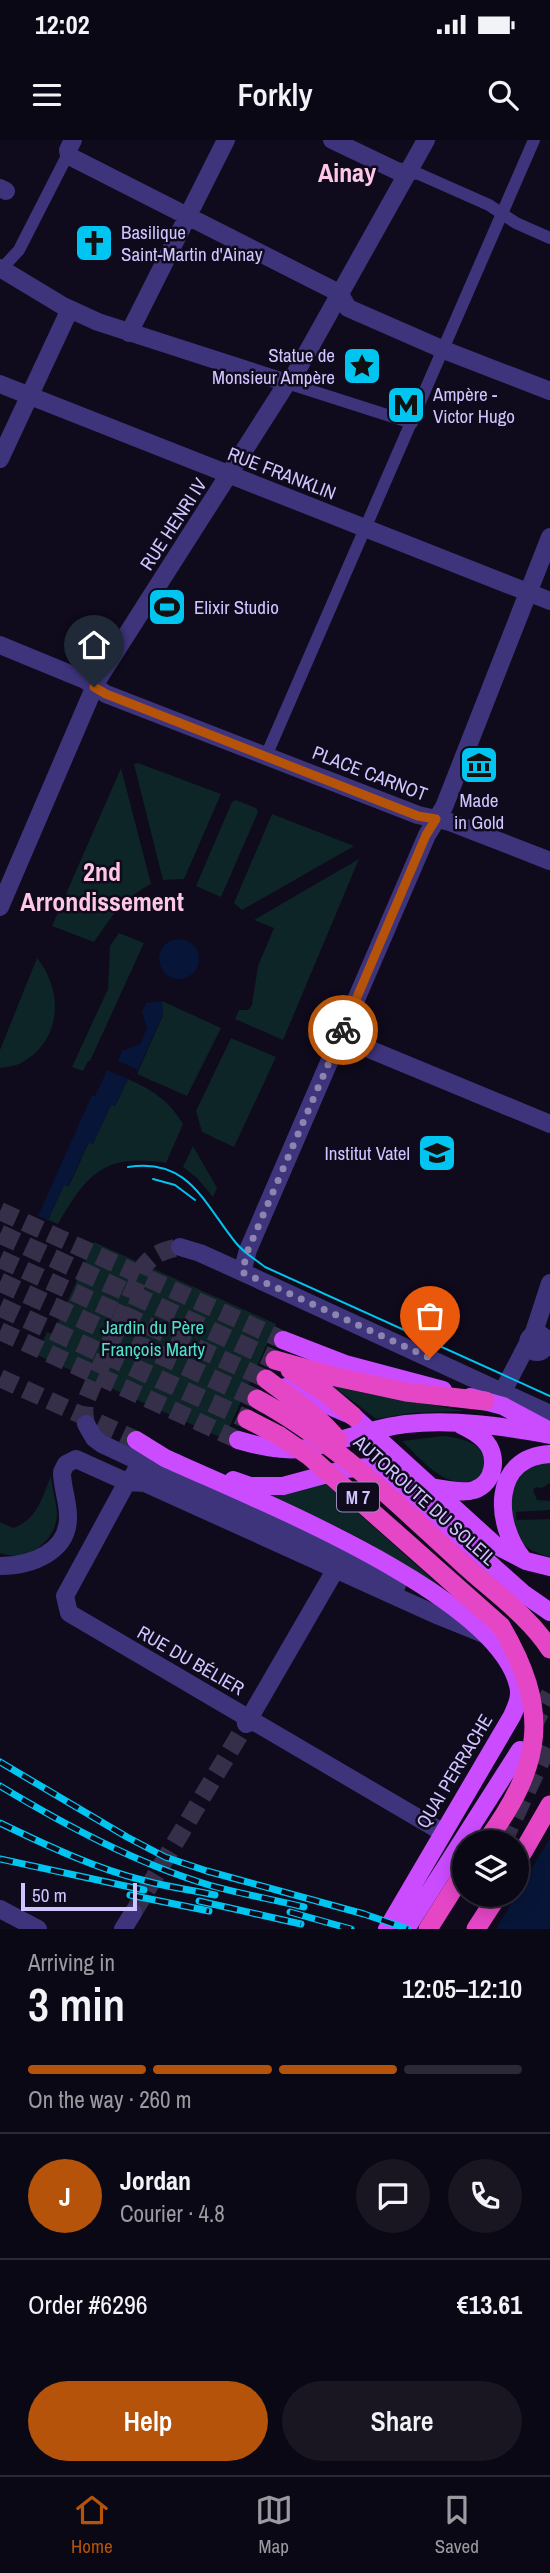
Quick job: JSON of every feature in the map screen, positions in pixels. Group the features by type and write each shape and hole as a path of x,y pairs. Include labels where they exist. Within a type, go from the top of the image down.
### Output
{"highway":[{"path":"354,1416 327,1394 275,1360 406,1392 485,1401"},
{"path":"265,1379 330,1429 365,1474"},
{"name":"AUTOROUTE DU SOLEIL","path":"257,1399 293,1419 365,1474 523,1618 550,1649"},
{"name":"M 7","path":"247,1419 280,1436 351,1491 493,1618 522,1650 540,1685 545,1721 539,1753 517,1798 494,1830"},
{"path":"529,1842 547,1812"},
{"path":"428,1929 452,1891"},
{"path":"468,1929 476,1907"},
{"path":"477,1929 491,1907"}],"main road":[{"path":"283,1340 345,1364 503,1406 550,1433"},
{"path":"265,1379 354,1416 495,1545 526,1561 550,1567"},
{"path":"430,1487 461,1492 472,1490 482,1486 491,1475 494,1462 490,1448 480,1436 458,1423"},
{"path":"238,1440 281,1449 311,1447 406,1424 491,1425 550,1433"},
{"name":"QUAI PERRACHE","path":"387,1929 513,1716 519,1700 515,1676 486,1635 468,1617 434,1592 352,1544 165,1458 136,1440 250,1486 283,1486 346,1469 377,1469 397,1481 524,1594 550,1612"},
{"path":"526,1561 512,1543 504,1524 502,1507 505,1487 510,1476 522,1465 550,1454"},
{"path":"406,1929 520,1750"}],"street":[{"path":"129,333 226,140"},
{"path":"332,140 397,171 422,175 489,205 550,238"},
{"name":"RUE HENRI IV","path":"94,687 295,374 426,140"},
{"path":"266,756 534,140"},
{"path":"412,423 129,333 70,309 4,266 19,250 70,147 187,216 339,293 348,308 444,350 550,391"},
{"path":"0,460 70,309"},
{"name":"RUE FRANKLIN","path":"0,384 550,601"},
{"path":"550,537 444,807 436,819 550,861"},
{"name":"PLACE CARNOT","path":"0,645 85,680 106,694 418,816 436,819 426,835 248,1250 242,1272"},
{"path":"1,902 94,687"},
{"path":"340,1037 550,1124"},
{"path":"180,1247 200,1253 550,1413"},
{"path":"503,1391 539,1334 550,1283"},
{"path":"86,1424 94,1438 102,1444 137,1458 340,1563"},
{"path":"92,1465 90,1455 102,1444"},
{"name":"RUE DU BÉLIER","path":"137,1458 138,1468 127,1482 65,1596 69,1613 248,1721 442,1832"},
{"path":"0,1566 34,1562 49,1553 61,1541 68,1525 62,1472 66,1464 76,1459 127,1482 145,1483 340,1563 428,1601 486,1635"},
{"path":"248,1721 340,1563"},
{"path":"0,1909 37,1929"},
{"path":"123,1929 133,1913"}],"green space":[{"path":"138,763 221,794 184,879 163,880 134,764"},
{"path":"121,768 151,884 125,902 94,942 52,926"},
{"path":"236,800 256,808 258,812 221,897 196,886 232,802"},
{"path":"272,814 354,846 242,910 234,903"},
{"path":"359,859 283,1040 235,1019 239,1010 248,1010 252,1005 258,966 274,928 254,920"},
{"path":"119,933 144,943 83,1071 72,1067 108,989 110,946"},
{"path":"37,958 52,985 55,1000 51,1029 35,1054 19,1064 0,1068 0,1050"},
{"path":"162,1001 221,1028 187,1096 137,1074 163,1015"},
{"path":"231,1038 276,1057 234,1147 202,1132 196,1111"},
{"path":"128,1079 159,1097 172,1108 183,1124 166,1163 127,1161 112,1165 100,1171 78,1192 58,1224 48,1220 64,1185 69,1186 89,1142 93,1144 111,1104 115,1106"},
{"path":"193,1146 217,1188 213,1197 197,1178 183,1167"},
{"name":"Jardin du Père François Marty","path":"94,1242 276,1324 224,1439 37,1355 47,1332 53,1334"},
{"path":"329,1383 364,1393 465,1411 412,1413 376,1419"},
{"path":"444,1436 471,1443 482,1452 483,1468 479,1478 457,1482 446,1478 436,1473 402,1441"},
{"path":"550,1460 550,1483 533,1490 537,1500 550,1501 550,1510 516,1512 516,1520 550,1519 550,1557 533,1551 517,1536 512,1520 511,1496 521,1475 531,1467"},
{"path":"51,1476 57,1515 51,1534 45,1542 29,1553 0,1553 0,1522 13,1528 28,1520 38,1507"},
{"path":"326,1484 453,1598 372,1545 264,1495"}],"water":[{"path":"179,939 193,945 199,959 193,973 179,979 165,973 159,959 165,945"},
{"path":"162,1001 163,1014 138,1070 118,1061 122,1051 140,1044 147,1028 142,1012 146,1003"},
{"path":"107,1070 128,1079 115,1106 111,1105 93,1144 88,1143 68,1187 64,1185 48,1220 38,1216 92,1095 95,1096"},
{"path":"550,1838 550,1929 496,1929 509,1907 529,1907 529,1873"}],"tunnel":[{"path":"0,1211 283,1340"},
{"path":"0,1234 275,1360"},
{"path":"86,1424 85,1403 144,1266 160,1253 180,1247"},
{"path":"0,1259 266,1379"},
{"path":"0,1282 257,1399"},
{"path":"0,1307 247,1419"},
{"path":"0,1331 238,1440"},
{"path":"0,1378 136,1440"},
{"path":"532,1728 550,1694"},
{"path":"133,1913 246,1724"},
{"path":"508,1830 550,1741"}],"tram line":[{"path":"128,1167 149,1166 166,1169 181,1176 204,1199 239,1247 265,1267 550,1396"},
{"path":"153,1179 175,1185 195,1200"}],"railway":[{"path":"0,1762 165,1857 408,1929"},
{"path":"0,1786 75,1829 154,1866 209,1885 304,1907"},
{"path":"0,1823 109,1870 154,1883 215,1895"},
{"path":"0,1859 144,1890"},
{"path":"130,1895 209,1911"},
{"path":"199,1901 301,1924"},
{"path":"290,1912 351,1929"}],"way so far":[{"path":"343,1030 248,1250 242,1272 430,1358"}],"place":[{"name":"Basilique Saint-Martin d'Ainay","path":"94,243"},
{"name":"Statue de Monsieur Ampère","path":"362,366"},
{"name":"Ampère - Victor Hugo","path":"406,405"},
{"name":"Elixir Studio","path":"167,607"},
{"name":"Made in Gold","path":"479,765"},
{"name":"Institut Vatel","path":"437,1153"}],"district":[{"name":"Ainay","path":"347,172"},
{"name":"2nd Arrondissement","path":"102,886"}],"route":[{"path":"94,687 418,816 436,819 426,835 343,1030"}]}
